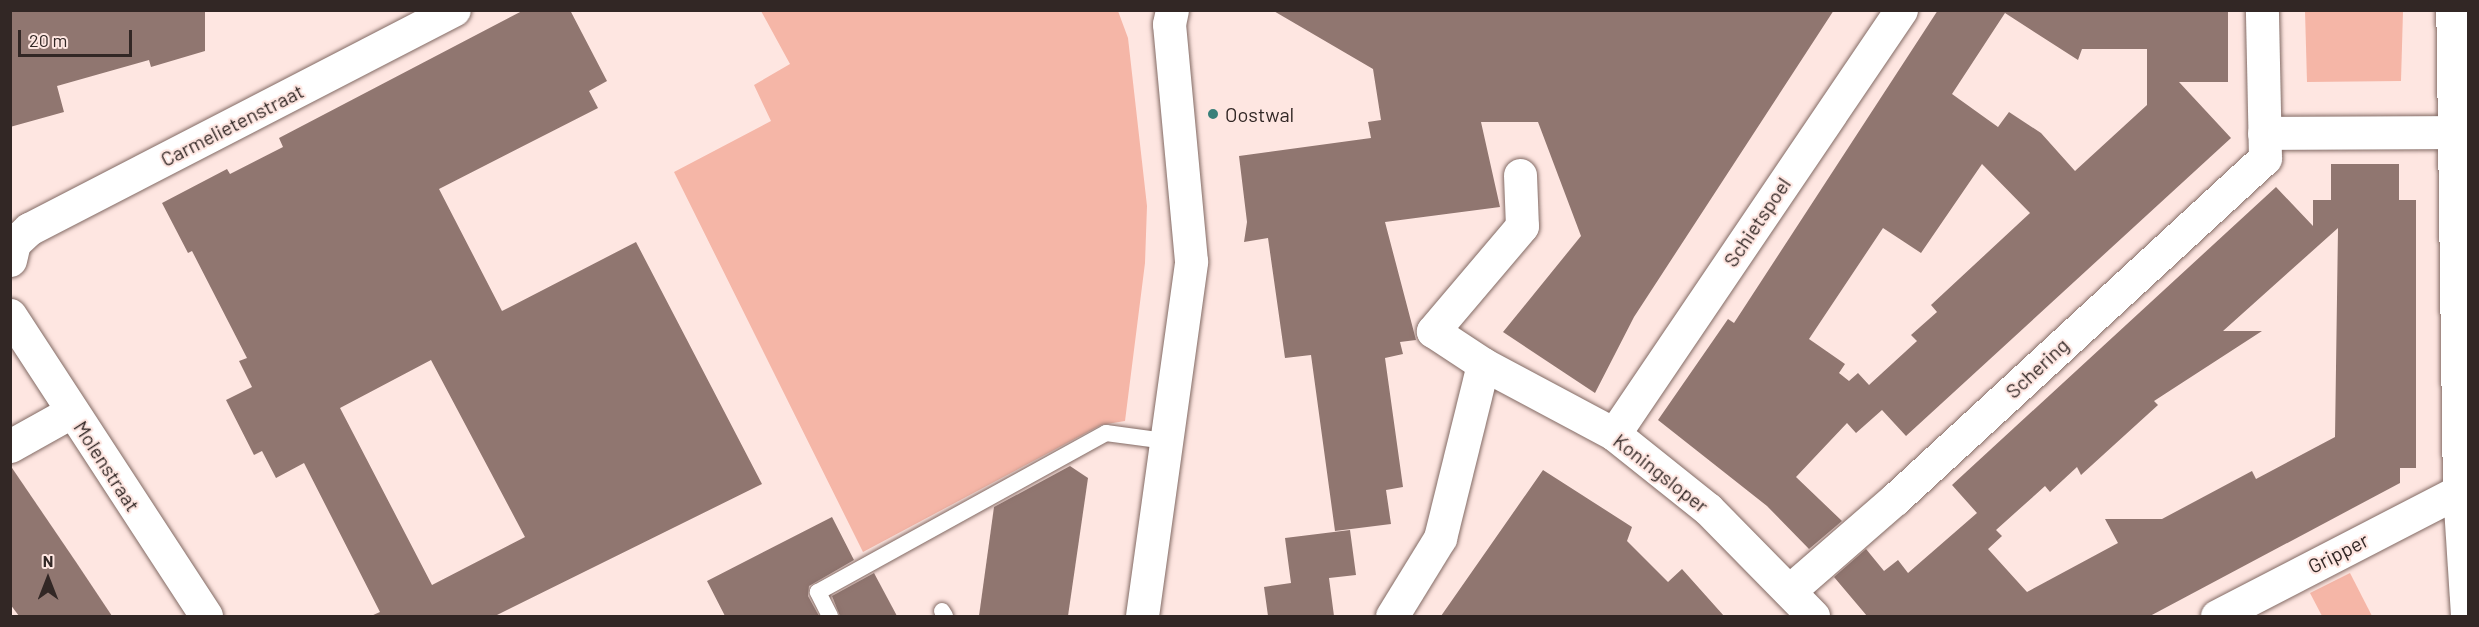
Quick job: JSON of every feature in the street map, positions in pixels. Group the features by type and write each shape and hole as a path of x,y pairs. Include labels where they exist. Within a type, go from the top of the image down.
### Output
{"street":[{"name":"Carmelietenstraat","path":"12,252 29,229 454,10"},
{"name":"Schietspoel","path":"1614,435 1901,10"},
{"name":"Schering","path":"1789,591 1895,499 2265,158 2262,10"},
{"path":"2452,10 2459,490 2467,616"},
{"path":"1142,616 1191,261 1168,15"},
{"path":"2264,133 2454,132"},
{"name":"Koningsloper","path":"1520,175 1522,226 1433,331 1483,364 1614,435 1708,509 1813,616"},
{"name":"Molenstraat","path":"10,315 71,412 206,616"},
{"path":"1392,616 1440,538 1483,364"},
{"path":"10,446 71,412"},
{"name":"Gripper","path":"2217,616 2459,490"}],"lane":[{"path":"830,616 818,592 1106,433 1166,441"}],"shaded area":[{"path":"761,11 1118,11 1128,38 1147,206 1145,263 1125,421 1101,425 863,552 674,172 771,121 754,85 790,64"},
{"path":"2305,11 2403,11 2401,81 2307,82"},
{"path":"2350,573 2372,616 2322,616 2310,593"}],"building":[{"path":"10,10 205,10 205,51 151,67 149,60 57,86 64,112 10,127"},
{"path":"524,10 570,10 607,81 589,91 598,108 439,189 502,311 636,242 762,484 495,616 371,616 380,612 304,463 276,478 262,451 254,455 226,400 252,387 239,361 247,358 192,251 188,253 162,203 227,169 230,174 283,147 279,138","holes":["431,360 525,537 432,585 340,408"]},
{"path":"1272,10 1834,10 1634,317 1595,393 1503,332 1581,236 1538,122 1481,122 1500,207 1385,222 1416,340 1400,342 1403,354 1385,358 1403,487 1386,490 1391,524 1335,531 1311,355 1285,358 1268,238 1244,242 1247,222 1239,156 1371,138 1368,122 1381,120 1373,69"},
{"path":"1938,10 2228,10 2228,82 2179,82 2231,138 1906,436 1882,410 1856,433 1847,423 1796,477 1842,521 1809,549 1767,506 1658,420 1728,319 1734,323","holes":["2005,13 2078,60 2082,49 2147,49 2147,105 2075,171 2041,133 2009,112 1998,127 1952,94","1982,164 2030,213 1931,305 1937,312 1911,335 1917,341 1869,385 1858,373 1849,381 1839,373 1845,364 1809,339 1883,228 1921,253"]},
{"path":"2331,164 2399,164 2399,200 2416,200 2416,468 2400,468 2400,483 2150,616 1867,616 1834,577 1866,549 1884,571 1898,560 1908,573 1977,513 1952,485 2276,187 2313,226 2313,200 2331,200","holes":["2338,228 2335,437 2256,479 2252,471 2162,519 2105,519 2118,543 2027,592 1988,549 2002,536 1996,530 2045,486 2050,492 2077,467 2081,475 2158,405 2154,401 2262,331 2223,331"]},
{"path":"10,465 112,616 19,616 10,604"},
{"path":"1070,466 1088,478 1068,616 979,616 994,507"},
{"path":"1543,470 1632,527 1627,541 1668,582 1682,569 1724,616 1441,616"},
{"path":"832,517 854,560 809,586 808,596 819,616 725,616 707,581"},
{"path":"1350,530 1356,575 1329,578 1334,616 1268,616 1264,587 1291,583 1285,538"},
{"path":"874,573 897,616 840,616 832,596"}],"place":[{"name":"Oostwal","path":"1213,114"}]}
